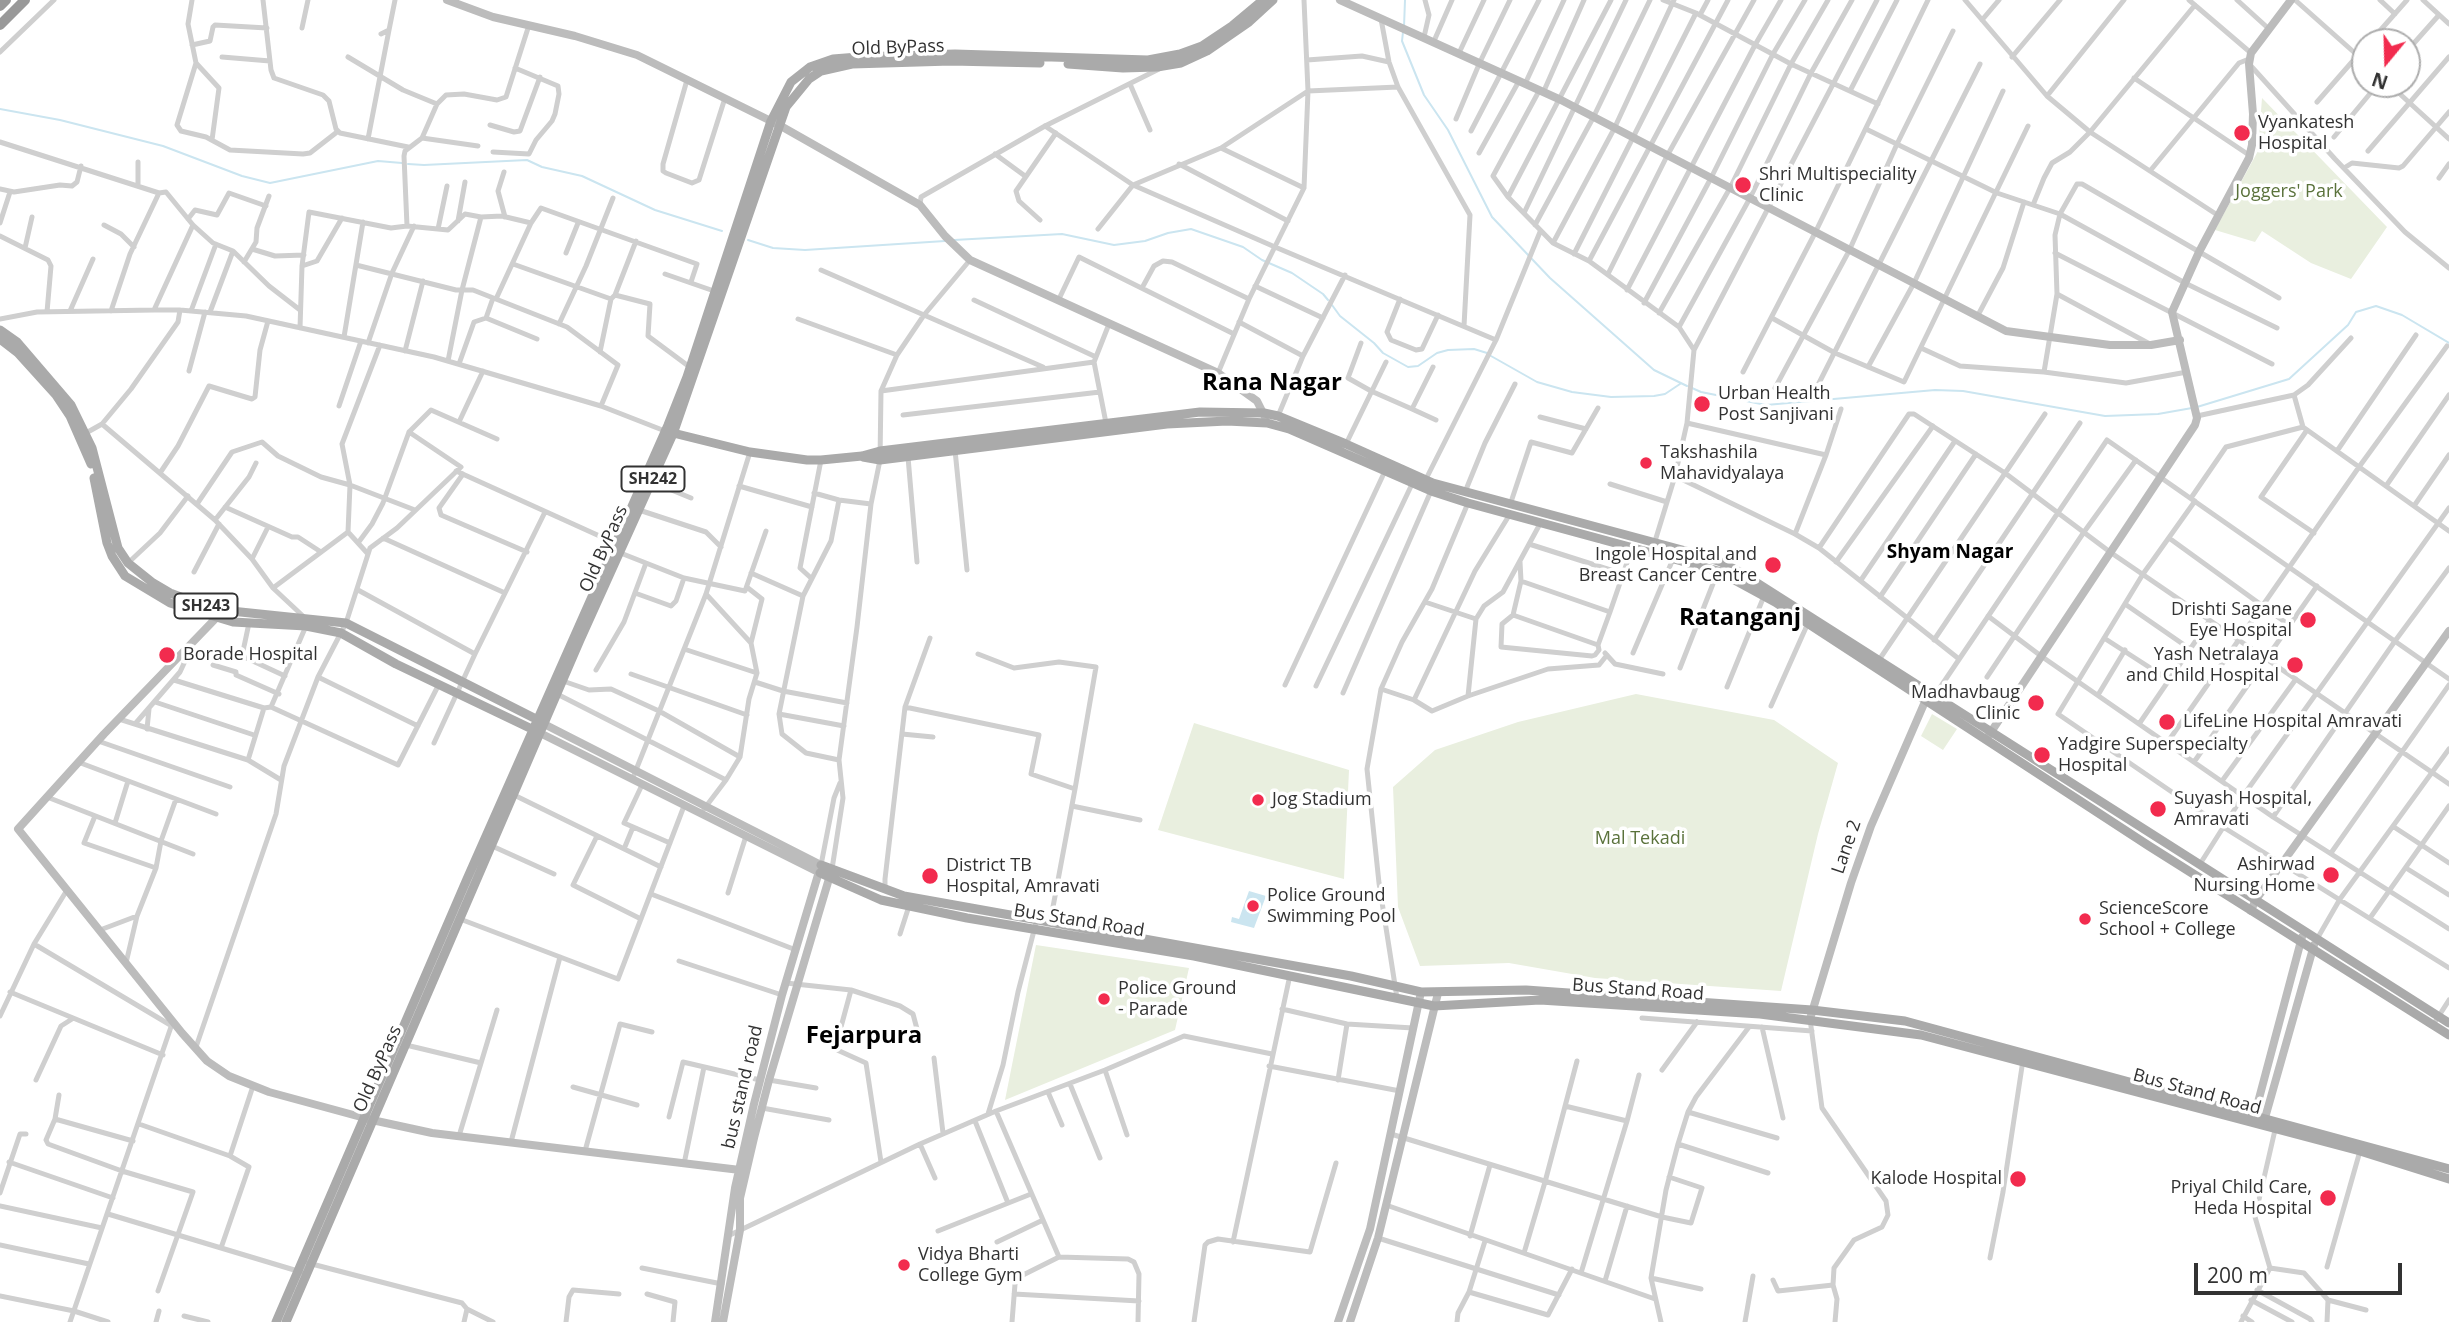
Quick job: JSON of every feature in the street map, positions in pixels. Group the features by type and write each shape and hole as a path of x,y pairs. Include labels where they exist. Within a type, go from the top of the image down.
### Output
{"highway":[{"path":"0,6 6,0"},
{"path":"0,25 25,0"}],"main road":[{"name":"Old ByPass","path":"286,1322 305,1267 368,1119 405,1044 411,1023 492,846 539,727 563,681 616,548 652,482 791,82 810,66 833,59 955,54 1149,60 1202,46 1263,0"},
{"name":"Old ByPass","path":"775,123 808,79 821,71 852,64 951,61 1123,68 1165,66 1181,63 1207,51 1249,22 1273,0"},
{"path":"693,369 714,290 775,123"},
{"name":"SH243","path":"0,330 17,342 62,392 86,433 115,542 125,566 125,576 170,603 233,622 346,623 539,727"},
{"name":"SH243","path":"0,338 39,375 70,416 90,458 107,543 125,566 187,600 231,611 305,621 341,633 457,693 539,727"},
{"path":"368,1119 616,548 669,433 750,452 821,460 880,455 1200,412 1266,418 1385,471 1465,492 1541,522 1634,542"},
{"path":"880,455 908,457 1167,424 1278,416 1346,444 1419,481 1432,491 1468,503 1510,509 1676,553 1721,562 1879,660 2251,911 2302,936"},
{"path":"1676,553 1718,571 1764,596 1930,696"},
{"path":"1988,736 2200,864 2302,936 2436,1021 2449,1035"},
{"name":"Bus Stand Road","path":"820,869 904,896 1338,974 1396,987 1434,1006 1540,1000 1811,1014 1922,1035 2449,1169"},
{"name":"Bus Stand Road","path":"831,873 881,900 1034,931 1194,956 1397,998 1438,993 1526,990 1917,1023 2258,1120 2275,1130 2360,1151 2449,1179"},
{"path":"2436,1021 2449,1023"},
{"path":"276,1322 305,1267"}],"street":[{"path":"0,52 54,0"},
{"path":"192,0 188,24 196,63 177,128 212,140 230,150 306,154 337,132 408,146"},
{"path":"262,0 272,75 278,80 315,91 326,98 337,132"},
{"path":"302,28 308,0"},
{"path":"368,139 395,0"},
{"path":"447,0 493,16 637,55 775,123 920,205 945,236 970,260 1217,373 1257,401 1266,418"},
{"path":"1217,373 1255,286 1304,188 1308,91 1304,0"},
{"path":"1340,0 1561,100 2006,331 2110,345 2151,345 2180,340"},
{"path":"1421,36 1429,15 1425,0"},
{"path":"1434,41 1452,0"},
{"path":"1459,53 1484,0"},
{"path":"1456,119 1510,0"},
{"path":"1471,131 1539,0"},
{"path":"1479,153 1522,82 1564,0"},
{"path":"1584,0 1541,92 1493,176 1540,232 1553,243 1589,261 1679,327 1694,350"},
{"path":"1508,197 1611,0"},
{"path":"1524,213 1626,0"},
{"path":"1535,225 1593,118 1650,0"},
{"path":"1663,0 1698,14 1791,64 1878,104"},
{"path":"1574,254 1698,14 1708,0"},
{"path":"1589,261 1728,0"},
{"path":"1608,274 1667,156 1754,0"},
{"path":"1627,290 1781,0"},
{"path":"1644,303 1773,54 1805,0"},
{"path":"1659,313 1730,188 1791,64 1828,0"},
{"path":"1679,327 1750,198 1811,73 1853,0"},
{"path":"1653,547 1675,476 1687,423 1694,350 1877,0"},
{"path":"1850,91 1897,0"},
{"path":"1743,372 1815,233 1928,0"},
{"path":"1965,0 2047,96 2090,132 2219,216"},
{"path":"1982,20 1999,0"},
{"path":"2012,57 2060,0"},
{"path":"2047,96 2123,0"},
{"path":"2189,0 2250,58 2344,168 2405,232 2449,268"},
{"path":"2237,0 2269,29"},
{"path":"2380,0 2395,14"},
{"path":"2382,28 2407,0"},
{"path":"2423,0 2431,3 2449,24"},
{"path":"2150,171 2239,63 2250,58 2289,1 2351,50"},
{"path":"1553,243 1614,128 1673,2"},
{"path":"2033,205 2052,163 2070,152 2090,132 2194,5"},
{"path":"2421,35 2439,15"},
{"path":"1385,20 1389,62 1398,87 1470,215 1464,326"},
{"path":"192,45 211,41 215,25 267,28"},
{"path":"369,343 410,226 404,167 408,146 422,138 438,104 446,95 454,93 502,99 508,93 529,25"},
{"path":"381,34 390,30"},
{"path":"1775,387 1849,251 1897,144 1953,31"},
{"path":"920,205 921,197 1045,126 1165,66 1170,55"},
{"path":"1307,60 1362,56 1389,62"},
{"path":"222,57 270,61"},
{"path":"348,57 379,77 438,104"},
{"path":"2368,150 2449,57"},
{"path":"1988,736 2195,425 2196,414 2188,372 2172,312 2199,251 2249,155 2253,114 2250,58"},
{"path":"2317,102 2351,62"},
{"path":"196,63 219,88 212,140"},
{"path":"1817,387 1980,64"},
{"path":"493,152 529,154 536,140 552,121 559,89 555,83 515,68"},
{"path":"491,125 514,132 520,131 540,77"},
{"path":"2134,78 2249,155"},
{"path":"687,80 663,164 663,171 666,173 692,183 699,180 725,98"},
{"path":"1130,84 1150,130"},
{"path":"1098,229 1133,185 1221,148 1308,91 1398,87"},
{"path":"1868,367 1914,283 2003,91"},
{"path":"2334,137 2366,98"},
{"path":"2404,98 2449,139"},
{"path":"2344,168 2353,163 2399,168 2403,166 2449,112"},
{"path":"1045,126 1133,185 1464,326 1494,343"},
{"path":"1772,318 1835,353 1905,382 2028,126"},
{"path":"1866,129 1997,193 2060,214 2185,283 2277,328"},
{"path":"1040,220 1016,197 1017,186 1056,133"},
{"path":"422,138 478,146"},
{"path":"0,142 159,193 166,192 193,225 216,244 233,251 300,310"},
{"path":"1221,148 1304,188"},
{"path":"995,155 1025,176"},
{"path":"138,162 138,185"},
{"path":"1179,164 1288,221"},
{"path":"2438,178 2449,164"},
{"path":"0,189 10,192 60,184 75,185 81,166"},
{"path":"504,172 498,191 505,217"},
{"path":"458,221 465,182"},
{"path":"2044,372 2057,294 2055,235 2060,214 2074,186 2080,183 2279,298"},
{"path":"438,229 447,186"},
{"path":"0,223 10,192"},
{"path":"111,311 134,247 159,193"},
{"path":"188,219 195,210 217,215 229,193 266,206"},
{"path":"244,262 257,239 257,228 269,196"},
{"path":"559,324 613,198"},
{"path":"1977,317 2008,256 2024,202"},
{"path":"486,318 531,223 541,208 697,264 691,282"},
{"path":"300,328 302,266 309,212 391,228 410,226 448,230 465,214 505,217 531,223"},
{"path":"25,248 32,216"},
{"path":"448,361 462,290 481,217"},
{"path":"302,266 317,261 342,218"},
{"path":"344,337 363,222"},
{"path":"566,253 578,223"},
{"path":"104,225 121,234 134,247"},
{"path":"154,310 193,225"},
{"path":"1316,685 1419,481 1485,362 1540,232"},
{"path":"0,236 46,258 50,263 47,312"},
{"path":"600,352 613,297 636,241"},
{"path":"191,311 216,244"},
{"path":"252,249 275,256 304,255"},
{"path":"189,371 208,312 233,251"},
{"path":"2055,253 2272,364"},
{"path":"1058,301 1079,257 1234,334"},
{"path":"69,311 93,259"},
{"path":"831,873 843,798 839,783 839,760 871,504 880,455 881,391 897,355 924,315 970,260"},
{"path":"1142,288 1154,266 1163,261 1249,299"},
{"path":"513,264 576,287 650,304 648,336 693,369"},
{"path":"356,265 462,290 472,290 559,324 618,365 601,406"},
{"path":"821,270 1046,368"},
{"path":"665,274 714,290"},
{"path":"1278,416 1303,356 1345,275"},
{"path":"405,351 423,281"},
{"path":"1255,286 1323,318"},
{"path":"2057,294 2151,345"},
{"path":"1400,299 1387,332 1391,341 1416,350 1422,349 1438,315"},
{"path":"974,300 1095,359"},
{"path":"86,433 102,425 131,389 178,322 180,310"},
{"path":"0,319 47,312 180,310 268,321 459,364 601,406 669,433"},
{"path":"459,364 474,322 486,318 537,339"},
{"path":"798,319 897,355"},
{"path":"160,473 178,446 209,386 252,399 255,397 260,350 268,321"},
{"path":"1239,322 1303,356"},
{"path":"1106,423 1095,359 1109,324"},
{"path":"2337,451 2416,335"},
{"path":"2196,414 2294,395 2308,385 2351,338"},
{"path":"339,406 361,341"},
{"path":"1361,344 1348,378 1436,420"},
{"path":"369,554 348,532 350,485 342,444 380,345"},
{"path":"2167,743 2359,467 2447,346"},
{"path":"1921,348 1960,366 2044,372 2126,383 2188,372"},
{"path":"881,391 1095,359"},
{"path":"1346,444 1386,362"},
{"path":"1412,409 1433,367"},
{"path":"459,422 483,371"},
{"path":"1465,492 1485,443 1515,384"},
{"path":"903,415 1100,392"},
{"path":"2294,395 2305,428 2449,531"},
{"path":"2386,486 2449,395"},
{"path":"1414,700 1475,571 1510,509 1531,442 1572,453 1598,408"},
{"path":"358,543 372,524 384,499 410,432 431,410 497,439"},
{"path":"1795,534 1841,410"},
{"path":"1819,548 1909,414 1914,414 2005,473 2110,552 2449,784"},
{"path":"1879,660 2045,414"},
{"path":"1540,417 1586,429"},
{"path":"1687,423 1826,455"},
{"path":"1934,640 2031,492 2080,423"},
{"path":"102,425 217,522 305,621 279,694 271,707"},
{"path":"1836,562 1933,426"},
{"path":"2305,428 2226,447 2143,574 2059,714 2222,827 2449,968"},
{"path":"2305,428 2261,497 2314,533"},
{"path":"196,1047 275,814 284,766 318,677 346,623 370,548 461,467 410,432"},
{"path":"1930,696 1959,659 2107,440 2449,679"},
{"path":"1861,580 1955,441"},
{"path":"197,505 232,452 262,442 278,456 321,477 415,510"},
{"path":"955,450 967,570"},
{"path":"632,780 706,594 750,452"},
{"path":"1880,597 1976,454"},
{"path":"2414,506 2449,455"},
{"path":"908,457 917,562"},
{"path":"811,578 800,568 821,460"},
{"path":"1987,677 2084,532 2136,460"},
{"path":"194,572 217,522 256,463"},
{"path":"456,471 646,563 684,578 745,591 748,588"},
{"path":"1285,685 1385,471"},
{"path":"463,474 439,508 441,514 527,552"},
{"path":"1675,476 1819,548 1959,659"},
{"path":"652,482 691,498"},
{"path":"1611,484 1667,502"},
{"path":"739,486 812,507"},
{"path":"1343,693 1432,491"},
{"path":"814,494 871,504"},
{"path":"125,566 160,533 188,496"},
{"path":"839,500 831,541 803,596 779,714 782,734 806,753 839,760"},
{"path":"1397,998 1379,883 1367,769 1381,690 1402,642 1432,589 1468,503"},
{"path":"225,508 292,537 298,537 321,552"},
{"path":"2200,864 2243,796 2449,508"},
{"path":"639,510 706,532 721,547"},
{"path":"434,743 545,512"},
{"path":"1468,696 1476,620 1484,606 1503,592 1541,522"},
{"path":"252,559 268,527"},
{"path":"748,588 766,531"},
{"path":"273,588 348,532"},
{"path":"383,538 505,593"},
{"path":"2169,538 2289,625"},
{"path":"1520,562 1521,581 1513,615 1502,624 1501,647 1592,656 1599,648 1634,542"},
{"path":"1529,544 1623,574"},
{"path":"1633,653 1676,553"},
{"path":"596,670 624,622 646,563"},
{"path":"2273,817 2395,640 2449,568"},
{"path":"1680,668 1718,571"},
{"path":"751,573 803,596"},
{"path":"635,593 671,606 676,601 684,578"},
{"path":"1521,581 1610,612"},
{"path":"2194,762 2317,586"},
{"path":"703,810 740,757 757,673 751,643 762,599 748,588"},
{"path":"358,590 475,654"},
{"path":"706,594 751,643"},
{"path":"1727,687 1764,596"},
{"path":"1424,602 1476,620"},
{"path":"2125,604 2190,649"},
{"path":"1513,615 1599,648 1615,664 1662,674"},
{"path":"1988,616 2041,656 2273,817 2449,929"},
{"path":"217,617 78,762 18,829 127,963 172,1024 208,1061 229,1076 269,1093 368,1119 459,1136 740,1170"},
{"path":"2139,724 2210,620"},
{"path":"236,676 250,622"},
{"path":"1771,706 1808,624"},
{"path":"2251,911 2255,901 2449,631"},
{"path":"885,890 884,879 905,707 930,638"},
{"path":"2104,638 2169,680"},
{"path":"135,724 180,672 195,640"},
{"path":"684,649 757,673"},
{"path":"2098,695 2125,650"},
{"path":"978,654 1014,668 1059,662 1096,667 1048,933"},
{"path":"1381,690 1414,700 1432,711 1548,669 1599,665 1607,655"},
{"path":"242,656 285,676"},
{"path":"213,665 236,672 236,676 279,694"},
{"path":"631,674 747,715"},
{"path":"318,677 418,726"},
{"path":"2222,781 2297,679"},
{"path":"174,680 301,718 398,765 439,684"},
{"path":"563,681 589,690 611,689 659,711 740,757"},
{"path":"755,682 783,691 847,703"},
{"path":"2331,853 2449,685"},
{"path":"557,694 726,780"},
{"name":"Lane 2","path":"1811,1014 1871,825 1930,696"},
{"path":"155,702 254,735"},
{"path":"905,707 1039,735 1031,774 1075,789"},
{"path":"248,760 264,708"},
{"path":"147,729 149,709"},
{"path":"779,714 844,726"},
{"path":"119,719 248,760 281,780"},
{"path":"539,727 635,771 746,836 820,869"},
{"path":"539,727 632,780 684,806 703,810 820,869"},
{"path":"902,734 933,737"},
{"path":"98,741 230,787"},
{"path":"2258,1120 2290,1030 2315,944 2340,899 2449,749"},
{"path":"78,762 216,814"},
{"path":"115,823 128,781"},
{"path":"820,869 839,783"},
{"path":"642,785 624,823 670,843"},
{"path":"514,795 661,867"},
{"path":"47,797 193,854"},
{"path":"127,963 136,916 156,868 161,841 176,799"},
{"path":"460,919 618,979 684,806"},
{"path":"1072,806 1140,820"},
{"path":"2370,918 2449,806"},
{"path":"95,816 84,843 156,868"},
{"path":"624,849 633,827"},
{"path":"2394,827 2449,863"},
{"path":"597,836 573,885 641,919"},
{"path":"728,893 746,836"},
{"path":"492,846 554,874"},
{"path":"2406,868 2449,895"},
{"name":"bus stand road","path":"715,1322 740,1170 764,1080 782,995 820,869"},
{"name":"bus stand road","path":"723,1322 740,1230 740,1198 762,1108 764,1080 799,984 831,873"},
{"path":"0,1016 34,944 67,890"},
{"path":"650,894 796,950"},
{"path":"900,934 909,906"},
{"path":"100,930 136,916"},
{"path":"988,1114 1003,1065 1037,919"},
{"path":"2258,1120 2278,1027 2302,936"},
{"path":"34,944 172,1024"},
{"path":"511,1142 560,957"},
{"path":"679,961 782,995"},
{"path":"1233,1242 1290,975"},
{"path":"786,983 851,990 908,1010 913,1014 917,1030"},
{"path":"851,990 835,1049 866,1063 881,1162"},
{"path":"10,992 163,1055"},
{"path":"1350,1322 1378,1238 1438,993"},
{"path":"1338,1322 1370,1229 1420,997"},
{"path":"2436,1021 2449,1000"},
{"path":"1282,1009 1347,1024 1413,1028"},
{"path":"459,1136 497,1010"},
{"path":"1811,1014 1822,1108 1886,1201 1888,1215 1882,1227 1854,1240 1834,1268 1833,1285 1837,1299 1835,1322"},
{"path":"1642,1018 1812,1031"},
{"path":"36,1080 61,1026 72,1019"},
{"path":"1662,1070 1697,1022"},
{"path":"70,1322 172,1024"},
{"path":"585,1152 620,1024 652,1032"},
{"path":"1338,1080 1347,1024"},
{"path":"1661,1322 1651,1278 1669,1177 1678,1144 1688,1112 1696,1097 1749,1027"},
{"path":"1762,1027 1783,1118"},
{"path":"2278,1027 2290,1030"},
{"path":"730,1235 943,1133 1184,1036 1272,1054"},
{"path":"405,1044 481,1063"},
{"path":"934,1058 943,1133"},
{"path":"1990,1258 2023,1060"},
{"path":"1524,1253 1577,1061"},
{"path":"669,1117 682,1062 816,1088"},
{"path":"1269,1066 1401,1091"},
{"path":"684,1164 704,1067"},
{"path":"1105,1070 1127,1135"},
{"path":"1581,1273 1639,1075"},
{"path":"1070,1083 1100,1158"},
{"path":"230,1156 254,1086"},
{"path":"573,1087 637,1105"},
{"path":"1048,1092 1062,1125"},
{"path":"59,1096 55,1119 46,1140 48,1144 122,1171 193,1192 158,1291"},
{"path":"1565,1106 1627,1121"},
{"path":"762,1108 829,1120"},
{"path":"996,1111 1059,1257"},
{"path":"1688,1112 1777,1138"},
{"path":"55,1119 133,1141"},
{"path":"975,1121 1008,1203"},
{"path":"139,1124 247,1164 249,1169 222,1248"},
{"path":"2252,1322 2242,1319 2270,1268 2255,1217 2275,1130"},
{"path":"0,1193 20,1134 26,1134"},
{"path":"1391,1134 1662,1217 1691,1223 1702,1188 1669,1177"},
{"path":"920,1144 935,1178"},
{"path":"1678,1144 1769,1173"},
{"path":"2327,1267 2360,1151"},
{"path":"9,1162 113,1198"},
{"path":"1195,1322 1205,1245 1212,1240 1310,1252 1336,1163"},
{"path":"1470,1236 1490,1164"},
{"path":"938,1231 1031,1194"},
{"path":"1386,1205 1656,1299"},
{"path":"0,1206 102,1228"},
{"path":"1605,1281 1627,1206"},
{"path":"108,1214 222,1248 463,1303 467,1309 493,1322"},
{"path":"996,1242 1043,1220"},
{"path":"1378,1238 1559,1295"},
{"path":"1457,1322 1485,1241"},
{"path":"0,1245 89,1264"},
{"path":"1012,1322 1016,1281 1020,1276 1059,1257 1128,1259 1137,1266 1138,1322"},
{"path":"642,1268 722,1284"},
{"path":"2270,1268 2304,1273 2328,1300 2366,1310"},
{"path":"1469,1292 1548,1315 1572,1269"},
{"path":"1745,1322 1753,1276"},
{"path":"1651,1278 1701,1289"},
{"path":"1773,1280 1778,1291 1833,1285"},
{"path":"566,1322 569,1297 573,1290 619,1294"},
{"path":"2257,1290 2312,1322"},
{"path":"647,1294 675,1302 673,1322"},
{"path":"1014,1294 1139,1301"},
{"path":"0,1296 74,1311 108,1322"},
{"path":"2251,1300 2292,1322"},
{"path":"2327,1322 2328,1300"},
{"path":"464,1322 467,1309"},
{"path":"156,1322 159,1311"},
{"path":"184,1316 208,1322"}],"green space":[{"name":"Joggers' Park","path":"2262,98 2387,227 2351,279 2311,263 2262,231 2255,242 2215,230 2258,151"},
{"name":"Mal Tekadi","path":"1636,694 1774,720 1838,763 1818,834 1781,991 1595,978 1509,963 1420,966 1398,907 1393,787 1435,750 1518,722"},
{"path":"1932,714 1957,729 1943,750 1921,736"},
{"name":"Jog Stadium","path":"1194,723 1349,770 1344,879 1158,830"},
{"name":"Police Ground - Parade","path":"1036,945 1189,968 1175,1030 1005,1100"}],"water":[{"name":"Police Ground Swimming Pool","path":"1249,891 1266,896 1254,928 1231,922 1232,917 1239,919"}],"waterway":[{"path":"1404,27 1405,0"},
{"path":"1403,32 1402,41 1424,95 1448,130 1492,217 1550,278 1654,370 1687,386"},
{"path":"0,109 60,120 163,146 242,176 270,183 378,161 402,163"},
{"path":"408,164 527,160 542,167 582,176 655,210 722,231"},
{"path":"954,240 1062,234 1114,245 1145,241 1191,229 1243,247 1262,260 1292,273 1328,300"},
{"path":"748,240 773,248 805,250 945,241"},
{"path":"1332,305 1340,316 1383,353 1408,367 1418,366 1437,353 1448,350 1474,349 1487,353"},
{"path":"2197,407 2289,379 2348,325 2356,312 2376,306 2402,315 2449,343"},
{"path":"1491,356 1537,382 1572,392 1611,397 1654,396 1665,394 1680,384"},
{"path":"1692,388 1766,405 1935,390 1963,391 2105,416 2158,414 2192,408"}],"place":[{"name":"Vyankatesh Hospital","path":"2242,133"},
{"name":"Shri Multispeciality Clinic","path":"1743,185"},
{"name":"Urban Health Post Sanjivani","path":"1702,404"},
{"name":"Takshashila Mahavidyalaya","path":"1646,463"},
{"name":"Ingole Hospital and Breast Cancer Centre","path":"1773,565"},
{"name":"Drishti Sagane Eye Hospital","path":"2308,620"},
{"name":"Borade Hospital","path":"167,655"},
{"name":"Yash Netralaya and Child Hospital","path":"2295,665"},
{"name":"Madhavbaug Clinic","path":"2036,703"},
{"name":"LifeLine Hospital Amravati","path":"2167,722"},
{"name":"Yadgire Superspecialty Hospital","path":"2042,755"},
{"name":"Jog Stadium","path":"1258,800"},
{"name":"Suyash Hospital, Amravati","path":"2158,809"},
{"name":"Ashirwad Nursing Home","path":"2331,875"},
{"name":"District TB Hospital, Amravati","path":"930,876"},
{"name":"Police Ground Swimming Pool","path":"1253,906"},
{"name":"ScienceScore School + College","path":"2085,919"},
{"name":"Police Ground - Parade","path":"1104,999"},
{"name":"Kalode Hospital","path":"2018,1179"},
{"name":"Priyal Child Care, Heda Hospital","path":"2328,1198"},
{"name":"Vidya Bharti College Gym","path":"904,1265"}],"district":[{"name":"Rana Nagar","path":"1272,383"},
{"name":"Shyam Nagar","path":"1950,553"},
{"name":"Ratanganj","path":"1740,618"},
{"name":"Fejarpura","path":"864,1036"}]}
